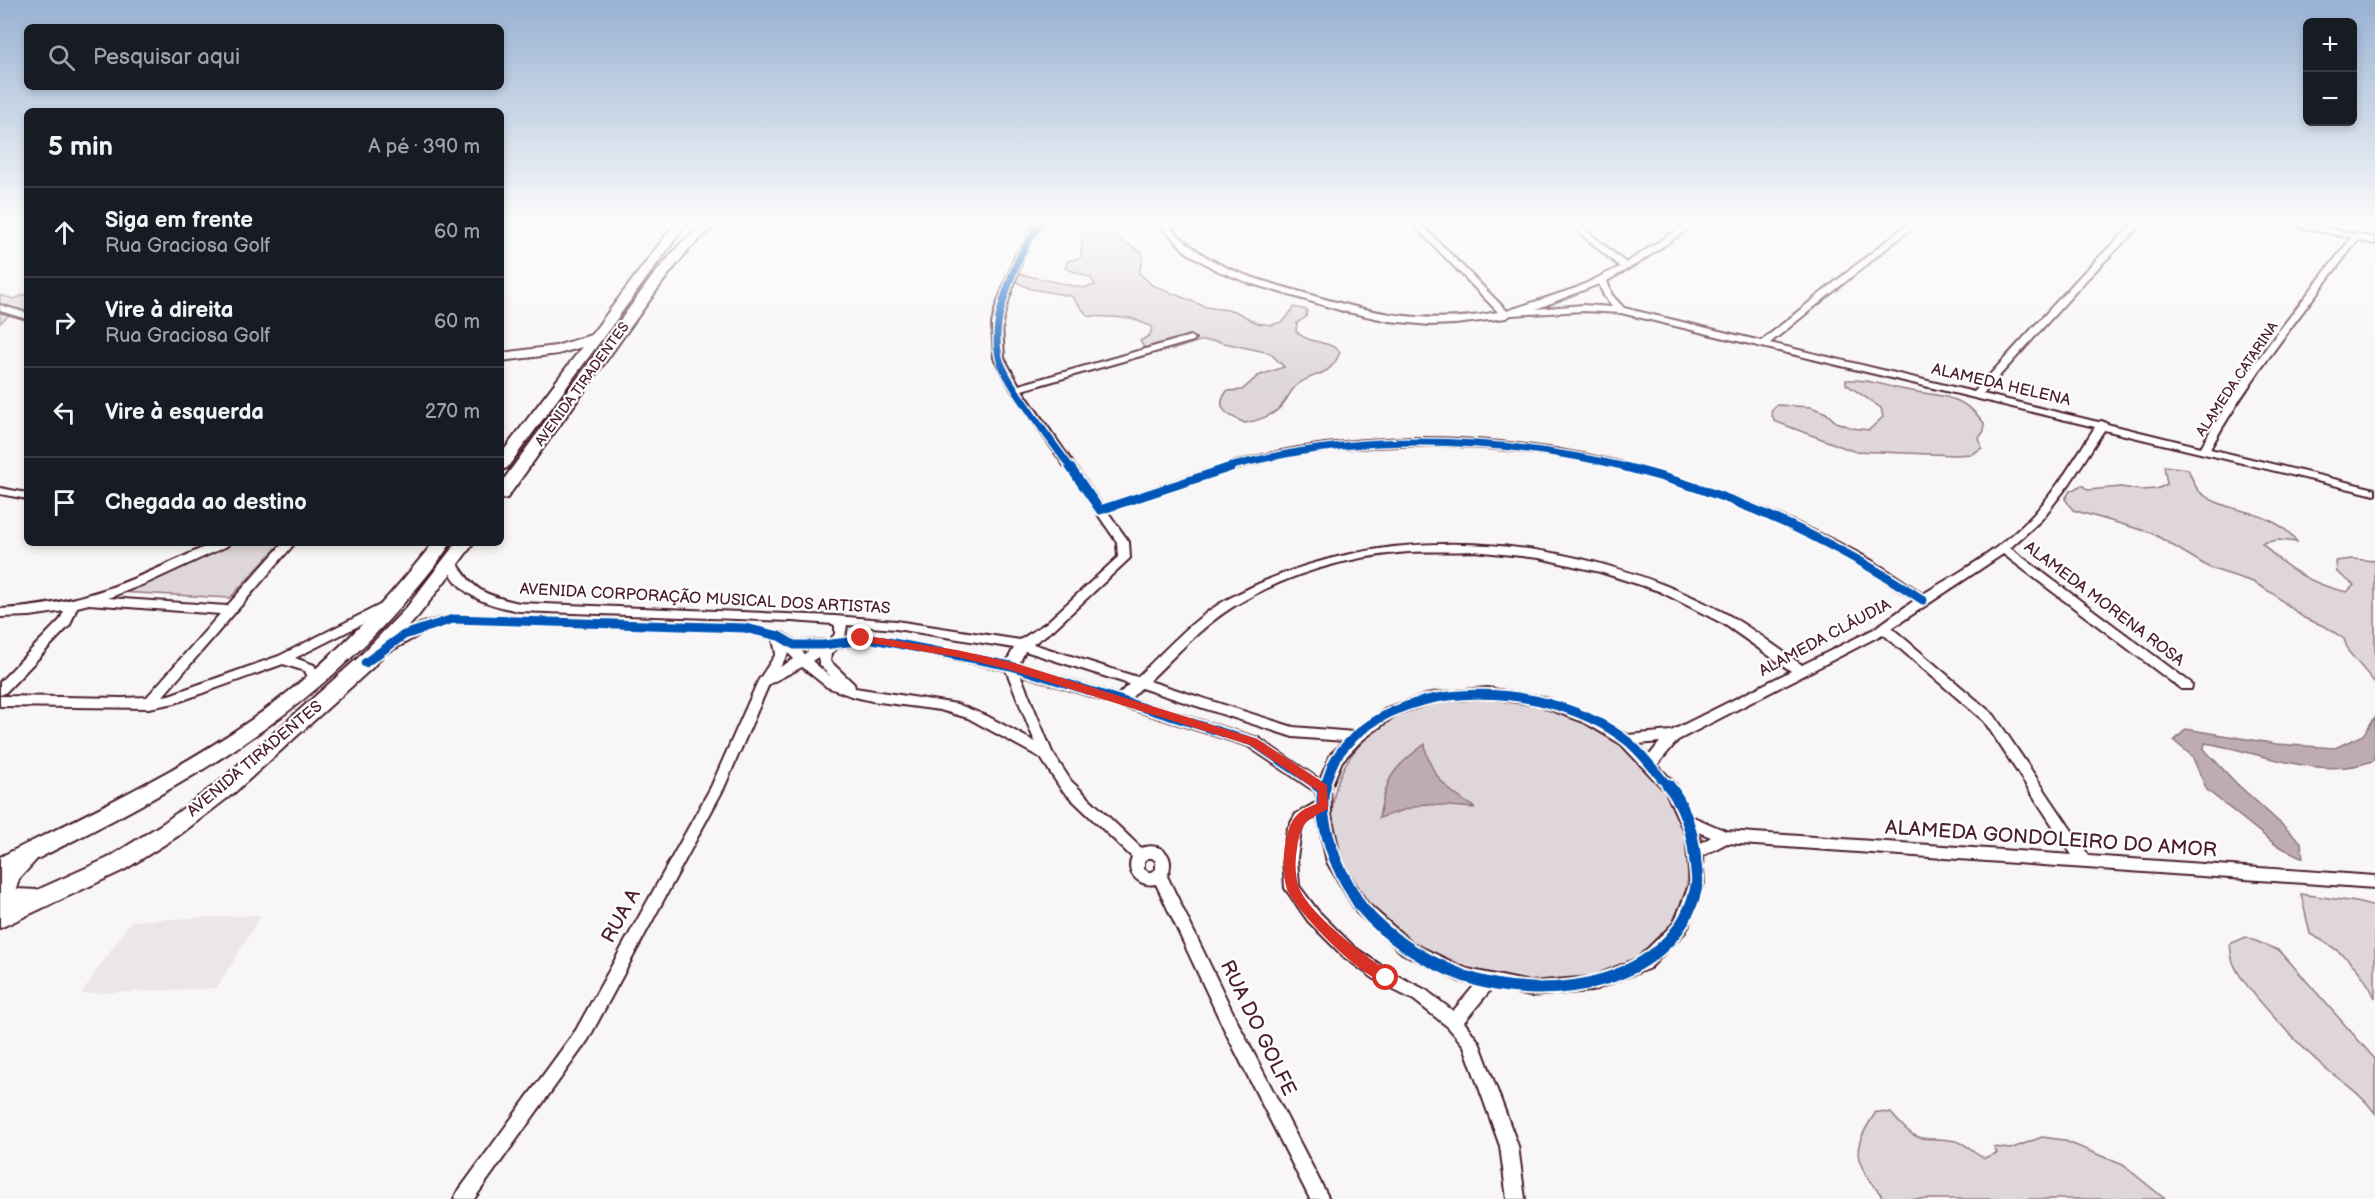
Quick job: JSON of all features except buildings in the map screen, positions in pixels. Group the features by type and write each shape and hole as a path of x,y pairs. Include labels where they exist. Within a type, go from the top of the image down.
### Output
{"main road":[{"name":"AVENIDA TIRADENTES","path":"504,461 641,278"},
{"name":"AVENIDA TIRADENTES","path":"504,490 659,278"},
{"path":"555,363 562,353 597,337"},
{"path":"504,357 572,347"},
{"path":"504,364 539,361 555,363"},
{"path":"555,363 562,382"},
{"name":"AVENIDA TIRADENTES","path":"0,867 187,770 316,680 399,600 440,546"},
{"name":"AVENIDA TIRADENTES","path":"0,918 116,864 170,830 227,787 365,663 414,611 463,546"},
{"path":"44,844 10,874 4,892 8,899 22,900 51,894"}],"street":[{"path":"1011,666 1022,645 1050,626 1124,558 1123,542 1016,389 999,358 997,324 1012,278"},
{"path":"1247,278 1358,312 1426,322 1447,322 1510,314 1606,278"},
{"path":"1473,278 1510,314"},
{"path":"1763,344 1845,278"},
{"path":"1977,395 2083,278"},
{"name":"ALAMEDA CATARINA","path":"2205,449 2214,432 2264,360 2325,278"},
{"path":"1602,280 1608,296 1621,310"},
{"path":"0,308 24,315"},
{"name":"ALAMEDA HELENA","path":"1510,314 1583,308 1621,310 2102,424 2375,492"},
{"path":"1016,389 1190,339"},
{"name":"ALAMEDA CLÁUDIA","path":"1673,736 1884,628 2003,548 2037,517 2066,481 2102,424"},
{"path":"1100,510 1218,470 1299,451 1409,442 1487,444 1589,457 1636,468 1703,489 1780,519 1839,548 1923,600"},
{"path":"0,491 24,495"},
{"path":"0,613 30,614 71,607 216,546"},
{"path":"149,702 227,610 286,546"},
{"path":"1120,700 1194,628 1231,603 1263,586 1303,570 1346,558 1377,552 1439,547 1518,550 1615,573 1718,615 1801,671"},
{"name":"ALAMEDA MORENA ROSA","path":"2003,548 2186,686"},
{"name":"AVENIDA CORPORAÇÃO MUSICAL DOS ARTISTAS","path":"451,562 454,572 467,588 489,600 510,605 792,617 896,625 1022,645 1293,732 1356,737"},
{"path":"89,600 227,610"},
{"path":"0,701 149,702 170,700 283,659 399,600"},
{"path":"501,618 510,605"},
{"path":"0,690 66,622 71,607"},
{"path":"792,617 782,626 779,636 803,661 838,687 877,697 926,702 974,715 1046,754"},
{"name":"AVENIDA CORPORAÇÃO MUSICAL DOS ARTISTAS","path":"365,663 405,635 453,619 501,618 745,628 779,636 794,645 822,645 838,641 873,639 1011,666 1253,742 1323,789"},
{"path":"835,620 842,629 838,641 825,653 824,662 852,690"},
{"path":"1884,628 1989,718 2085,862"},
{"name":"RUA A","path":"463,1199 582,1035 717,788 764,681 782,654 779,636"},
{"path":"764,681 838,641"},
{"path":"283,659 310,668 316,680"},
{"name":"RUA DO GOLFE","path":"1011,666 1046,754 1066,785 1140,856 1134,866 1140,875 1153,877 1159,875 1232,1028 1320,1199"},
{"path":"1487,693 1539,700 1589,719 1626,740 1671,789 1694,836 1697,883 1680,927 1644,963 1592,984 1530,989 1465,976 1407,948 1362,908 1334,862 1323,789 1336,758 1356,737 1392,711 1437,696 1487,693"},
{"path":"1626,740 1673,736"},
{"path":"1649,765 1673,736"},
{"path":"1324,805 1300,818 1294,830 1290,858 1293,888 1313,916 1348,952 1386,978 1420,995 1454,1022 1471,1042 1505,1136 1516,1199"},
{"name":"ALAMEDA GONDOLEIRO DO AMOR","path":"1686,820 1725,837 2375,882"},
{"path":"1695,853 1725,837"},
{"path":"1454,1022 1488,981"}],"shaded area":[{"path":"1014,278 1037,278 1083,288 1095,285 1091,278 1144,278 1152,285 1206,307 1235,311 1257,323 1272,325 1284,321 1294,307 1307,310 1306,317 1297,323 1296,331 1307,338 1330,345 1340,352 1331,367 1297,385 1285,402 1271,414 1245,423 1233,418 1225,411 1222,407 1223,397 1227,391 1242,390 1258,376 1284,367 1270,353 1215,341 1200,341 1175,349 1145,349 1140,341 1150,335 1152,327 1131,318 1088,316 1071,296 1031,289 1012,280"},
{"path":"0,295 13,299 24,295 24,312 8,316 0,323"},
{"path":"1846,380 1868,381 1947,397 1966,405 1984,423 1984,431 1979,438 1982,448 1972,454 1956,455 1853,451 1774,421 1771,411 1777,405 1811,407 1826,413 1836,422 1852,428 1869,430 1883,417 1881,408 1846,384"},
{"path":"2164,466 2188,469 2198,490 2208,498 2220,504 2261,516 2286,530 2297,542 2278,540 2262,543 2290,569 2311,581 2347,592 2354,585 2337,572 2336,561 2352,559 2375,561 2375,683 2348,651 2344,639 2326,627 2304,618 2272,593 2253,582 2210,568 2152,533 2073,510 2065,499 2070,491 2082,485 2088,490 2121,487 2140,490 2157,489 2167,484"},
{"path":"225,546 278,546 230,598 118,592"},
{"path":"1487,697 1550,709 1585,722 1609,736 1631,753 1651,773 1668,796 1680,821 1687,847 1688,875 1682,902 1673,920 1662,937 1639,957 1587,978 1542,982 1496,978 1453,964 1412,944 1389,924 1360,893 1342,860 1333,827 1334,794 1345,765 1366,738 1397,716 1437,701"},
{"path":"2375,717 2375,760 2354,766 2333,768 2290,763 2205,743 2204,749 2236,783 2301,842 2303,858 2276,845 2207,790 2192,756 2174,741 2186,729 2277,744 2335,748 2363,735"},
{"path":"1425,744 1431,765 1442,782 1475,808 1424,804 1379,818 1384,793 1392,775 1405,760"},
{"path":"2301,894 2375,907 2375,998 2363,977 2348,960 2331,946 2310,934"},
{"path":"261,915 217,988 81,994 131,921"},
{"path":"2246,937 2280,951 2375,1059 2375,1113 2357,1094 2302,1046 2274,1017 2238,973 2231,956 2230,944"},
{"path":"1876,1112 1891,1113 1908,1131 1920,1138 1956,1141 1984,1158 1997,1153 1994,1147 2010,1149 2042,1137 2063,1140 2123,1165 2165,1199 1884,1199 1862,1166 1858,1148"}],"cycle path":[{"path":"1011,278 997,324 999,358 1016,389 1100,510 1224,469 1300,451 1372,443 1443,441 1515,446 1586,457 1655,474 1724,496 1790,524 1854,556 1923,600"},
{"path":"365,663 404,635 453,619 745,628 779,636 794,645 823,645 873,639 1011,666 1253,742 1323,789"},
{"path":"1487,693 1539,700 1589,719 1626,740 1671,789 1693,836 1697,883 1680,927 1644,963 1592,984 1530,989 1465,976 1407,948 1362,908 1334,862 1324,815 1323,789 1336,758 1356,737 1392,711 1437,696 1487,693"}],"route":[{"path":"861,638 957,654 1011,666 1253,742 1323,789 1324,805 1300,818 1294,830 1290,858 1293,888 1313,916 1348,952 1386,978"}]}
